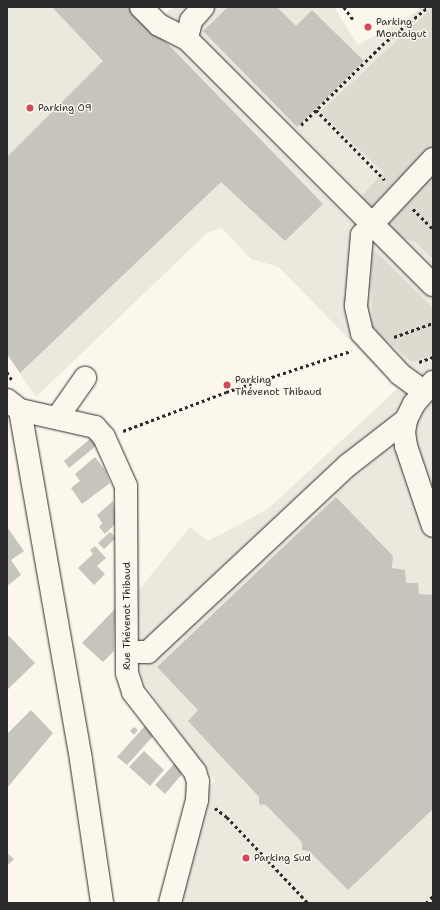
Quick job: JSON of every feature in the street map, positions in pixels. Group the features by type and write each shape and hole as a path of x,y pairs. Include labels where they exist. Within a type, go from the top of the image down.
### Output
{"street":[{"path":"141,7 159,25 187,39 288,138 433,285"},
{"path":"187,39 191,21 203,7"},
{"path":"127,652 148,652 348,465 406,420 428,387 400,374 362,333 356,306 362,235 433,159"},
{"path":"58,418 85,378"},
{"path":"102,903 81,760 14,405 95,427 104,436"},
{"path":"406,420 404,432 406,446 433,526"},
{"name":"Rue Thévenot Thibaud","path":"104,436 126,486 127,673 133,692 195,772 198,781 197,800 170,903"}],"path":[{"path":"344,7 354,21"},
{"path":"288,138 382,45 428,7"},
{"path":"316,110 433,229"},
{"path":"104,436 226,392 433,323"},
{"path":"197,800 227,817 308,903"},
{"path":"426,903 433,896"}],"shaded area":[{"path":"7,7 148,7 158,17 176,7 334,7 358,45 420,10 419,7 433,7 433,903 174,903 206,789 215,781 145,685 136,661 138,591 190,527 208,541 268,509 397,389 279,267 251,259 222,228 207,233 36,397 7,354"},
{"path":"433,7 433,259 415,242 402,238 361,197 383,172 320,112"},
{"path":"375,251 433,308 433,353 429,357 412,362 372,328 371,253"}],"building":[{"path":"52,7 132,7 323,204 285,241 221,182 20,373 7,354 7,157 103,61"},
{"path":"228,7 277,7 296,26 312,10 364,61 297,127 203,31"},
{"path":"91,438 96,446 69,468 64,461"},
{"path":"95,457 105,470 110,483 82,504 71,488 80,481 75,474"},
{"path":"336,497 393,556 392,568 405,570 406,583 418,583 419,594 433,595 433,809 348,890 309,851 302,850 302,842 266,805 259,804 259,797 188,721 198,710 157,667"},
{"path":"113,501 116,523 105,534 99,527 102,523 97,515"},
{"path":"7,527 24,551 11,560 21,575 7,586"},
{"path":"110,532 116,538 104,549 98,543"},
{"path":"95,546 106,558 97,566 105,574 94,585 78,568 93,554 90,550"},
{"path":"115,609 114,651 103,662 82,643"},
{"path":"7,634 35,663 7,690"},
{"path":"31,710 53,733 7,788 7,734"},
{"path":"145,726 154,735 127,765 117,757"},
{"path":"134,727 138,730 134,735 130,731"},
{"path":"144,751 164,770 150,786 129,767"},
{"path":"175,763 183,773 165,794 155,785"},
{"path":"7,853 14,859 7,866"}],"place":[{"name":"Parking Montaigut","path":"368,27"},
{"name":"Parking O9","path":"30,108"},
{"name":"Parking Thévenot Thibaud","path":"227,385"},
{"name":"Parking Sud","path":"246,858"}]}
